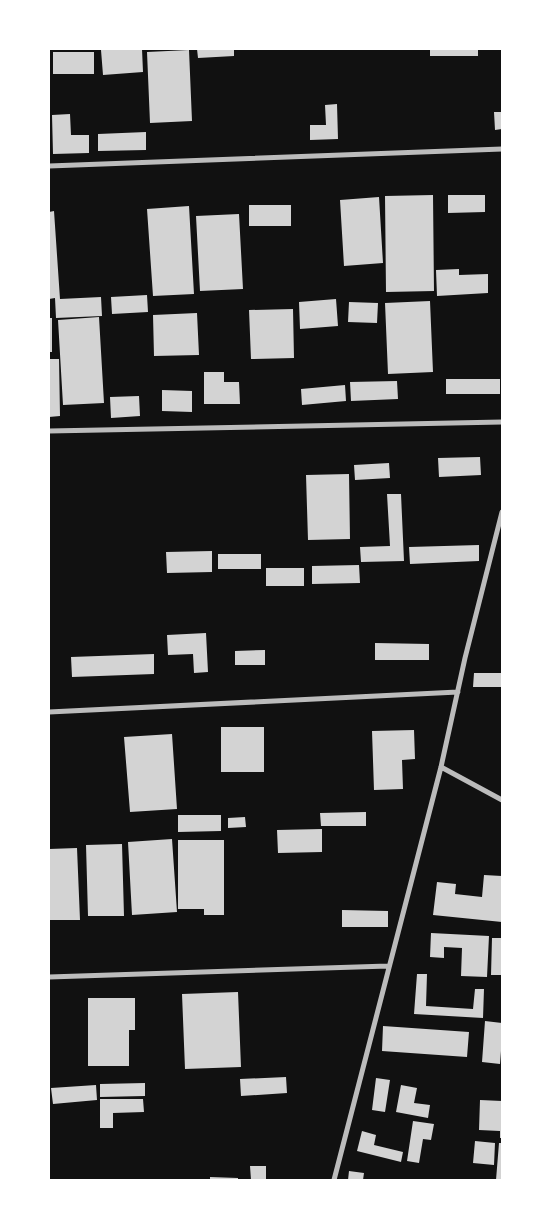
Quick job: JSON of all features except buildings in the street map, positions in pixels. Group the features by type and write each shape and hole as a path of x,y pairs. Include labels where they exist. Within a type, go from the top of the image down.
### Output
{"street":[{"path":"49,166 502,149"},
{"path":"49,431 502,422"},
{"path":"334,1180 441,767 502,512"},
{"path":"49,712 458,692"},
{"path":"441,767 502,800"},
{"path":"49,977 388,966"}]}
